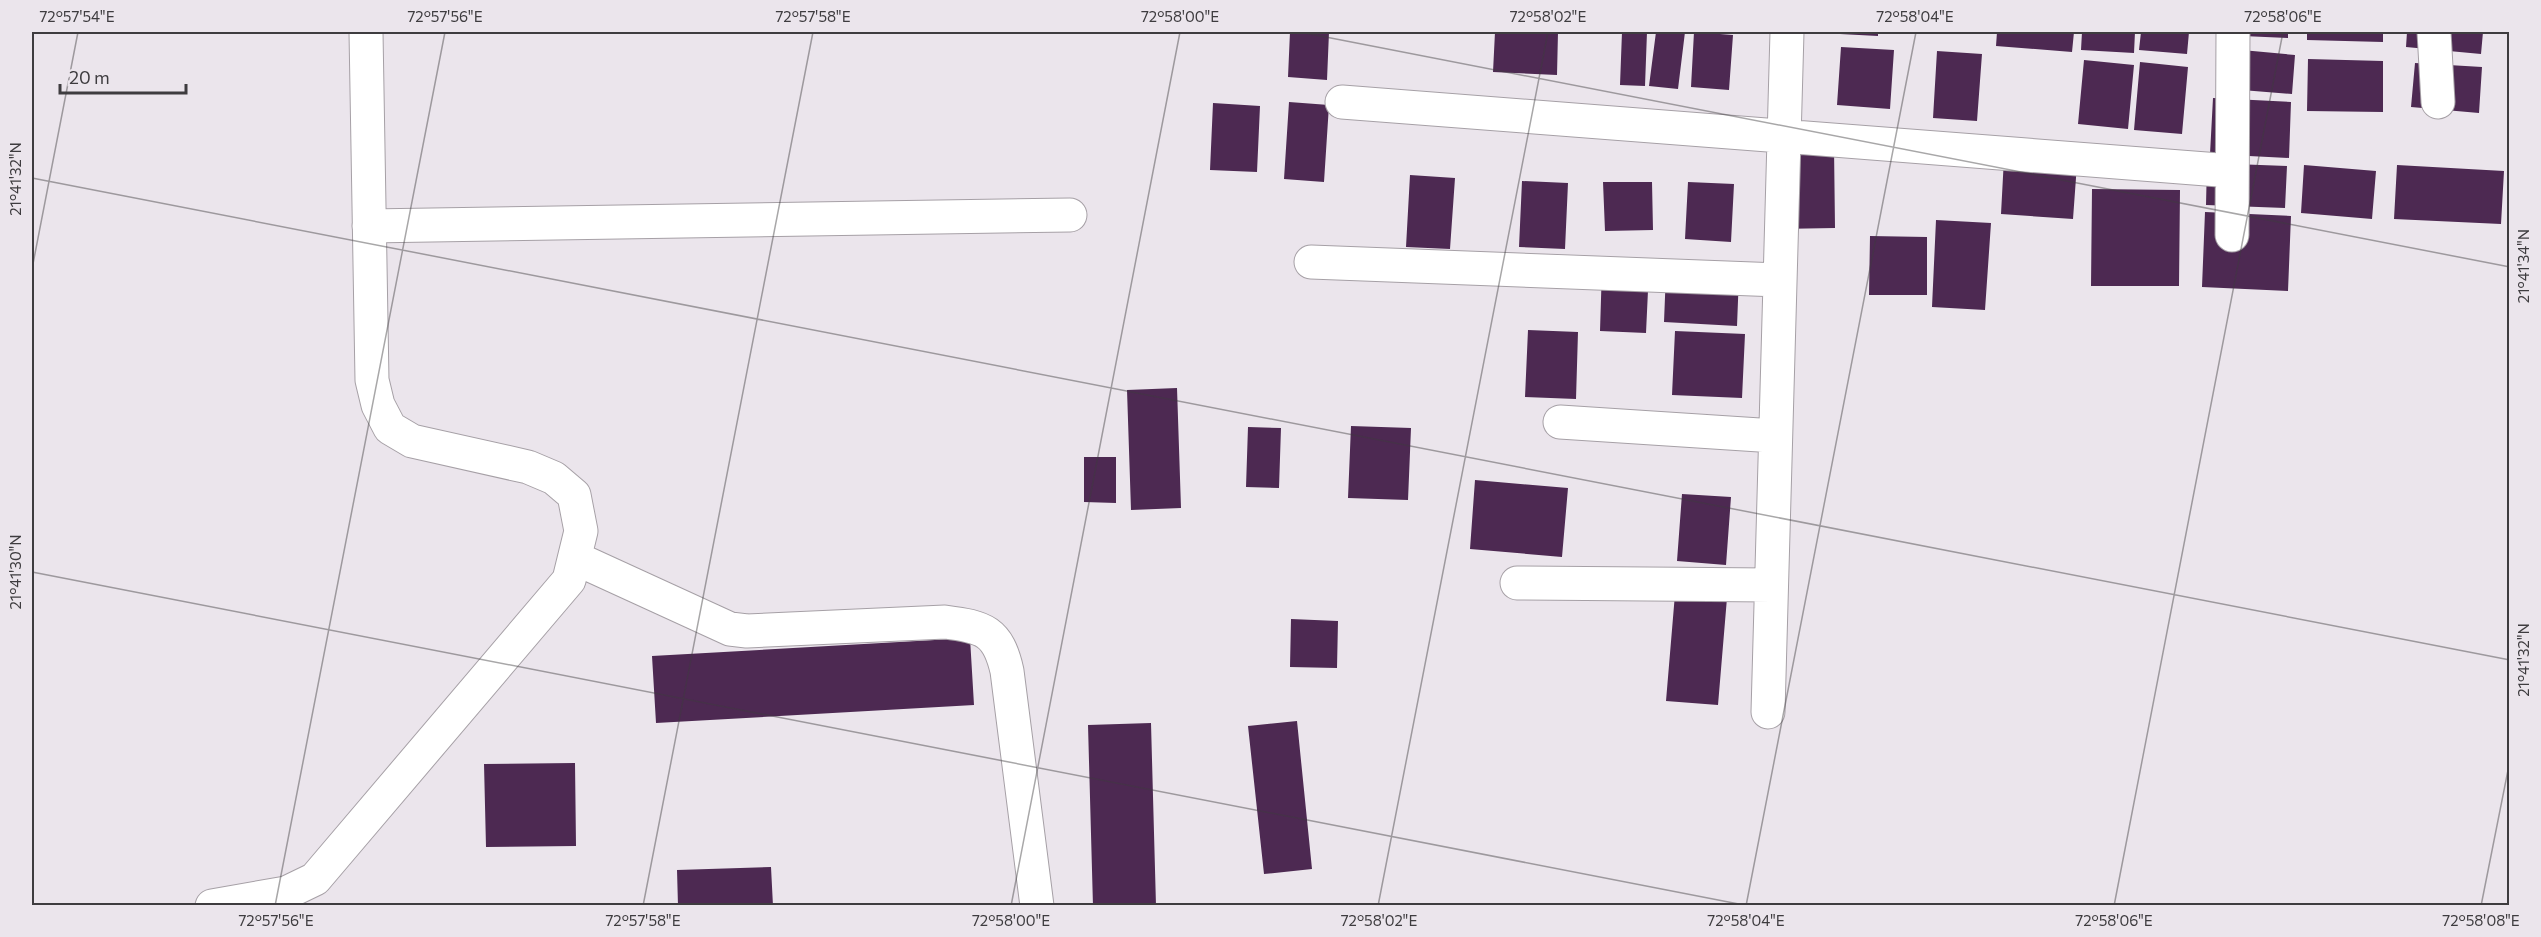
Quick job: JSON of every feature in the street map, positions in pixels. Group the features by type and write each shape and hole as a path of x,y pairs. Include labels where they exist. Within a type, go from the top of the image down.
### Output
{"street":[{"path":"212,906 286,893 315,879 569,580 581,531 574,495 554,478 528,467 412,441 390,428 378,405 372,380 366,32"},
{"path":"1768,712 1782,136 1787,32"},
{"path":"2232,235 2233,32"},
{"path":"2434,32 2438,102"},
{"path":"1342,102 2232,171"},
{"path":"369,226 1070,214"},
{"path":"1311,261 1779,280"},
{"path":"1560,422 1775,436"},
{"path":"575,558 730,629 747,631 945,622 973,626 992,635 1003,652 1007,671 1036,906"},
{"path":"1517,583 1771,585"}],"building":[{"path":"1290,32 1329,32 1327,80 1288,77"},
{"path":"1495,32 1558,32 1557,75 1493,72"},
{"path":"1622,32 1647,32 1645,86 1620,85"},
{"path":"1656,32 1685,32 1678,89 1649,86"},
{"path":"1694,32 1733,35 1729,90 1691,87"},
{"path":"1840,32 1878,32 1878,36 1840,34"},
{"path":"1997,32 2074,32 2072,52 1996,46"},
{"path":"2082,32 2135,32 2134,53 2081,50"},
{"path":"2141,32 2189,32 2187,54 2139,50"},
{"path":"2220,32 2288,32 2288,38 2220,35"},
{"path":"2307,32 2383,32 2383,42 2307,40"},
{"path":"2407,32 2483,32 2481,54 2406,47"},
{"path":"1841,47 1894,50 1890,109 1837,105"},
{"path":"2220,48 2295,55 2292,94 2217,88"},
{"path":"1937,51 1982,54 1977,121 1933,118"},
{"path":"2308,59 2383,61 2383,112 2307,111"},
{"path":"2084,60 2134,65 2128,129 2078,124"},
{"path":"2140,62 2188,67 2182,134 2134,130"},
{"path":"2415,63 2482,67 2479,113 2411,107"},
{"path":"2213,98 2291,102 2289,158 2210,154"},
{"path":"1289,102 1329,105 1324,182 1284,179"},
{"path":"1213,103 1260,106 1257,172 1210,170"},
{"path":"1834,147 1835,228 1775,229 1773,148"},
{"path":"2004,158 2077,164 2073,219 2001,214"},
{"path":"2207,163 2287,166 2285,208 2206,205"},
{"path":"2304,165 2376,171 2372,219 2301,213"},
{"path":"2397,165 2504,171 2501,224 2394,219"},
{"path":"1410,175 1455,178 1450,249 1406,247"},
{"path":"1522,181 1568,183 1565,249 1519,247"},
{"path":"1603,182 1652,182 1653,230 1605,231"},
{"path":"1688,182 1734,184 1731,242 1685,239"},
{"path":"2092,189 2180,190 2179,286 2091,286"},
{"path":"2205,212 2291,216 2288,291 2202,287"},
{"path":"1936,220 1991,223 1985,310 1932,307"},
{"path":"1870,236 1927,237 1927,295 1869,295"},
{"path":"1602,267 1649,269 1646,333 1600,331"},
{"path":"1666,272 1739,275 1737,326 1664,322"},
{"path":"1528,330 1578,332 1576,399 1525,397"},
{"path":"1675,331 1745,334 1742,398 1672,395"},
{"path":"1177,388 1181,508 1131,510 1127,390"},
{"path":"1351,426 1411,428 1408,500 1348,498"},
{"path":"1248,427 1281,428 1279,488 1246,487"},
{"path":"1084,457 1116,457 1116,503 1084,502"},
{"path":"1475,480 1568,488 1562,557 1470,549"},
{"path":"1682,494 1731,497 1726,565 1677,561"},
{"path":"1676,582 1728,586 1718,705 1666,701"},
{"path":"1291,619 1338,621 1337,668 1290,667"},
{"path":"970,638 974,705 656,723 652,656"},
{"path":"1297,721 1312,869 1264,874 1248,726"},
{"path":"1151,723 1156,906 1093,906 1088,725"},
{"path":"575,763 576,846 486,847 484,764"},
{"path":"771,867 773,906 678,906 677,870"}]}
